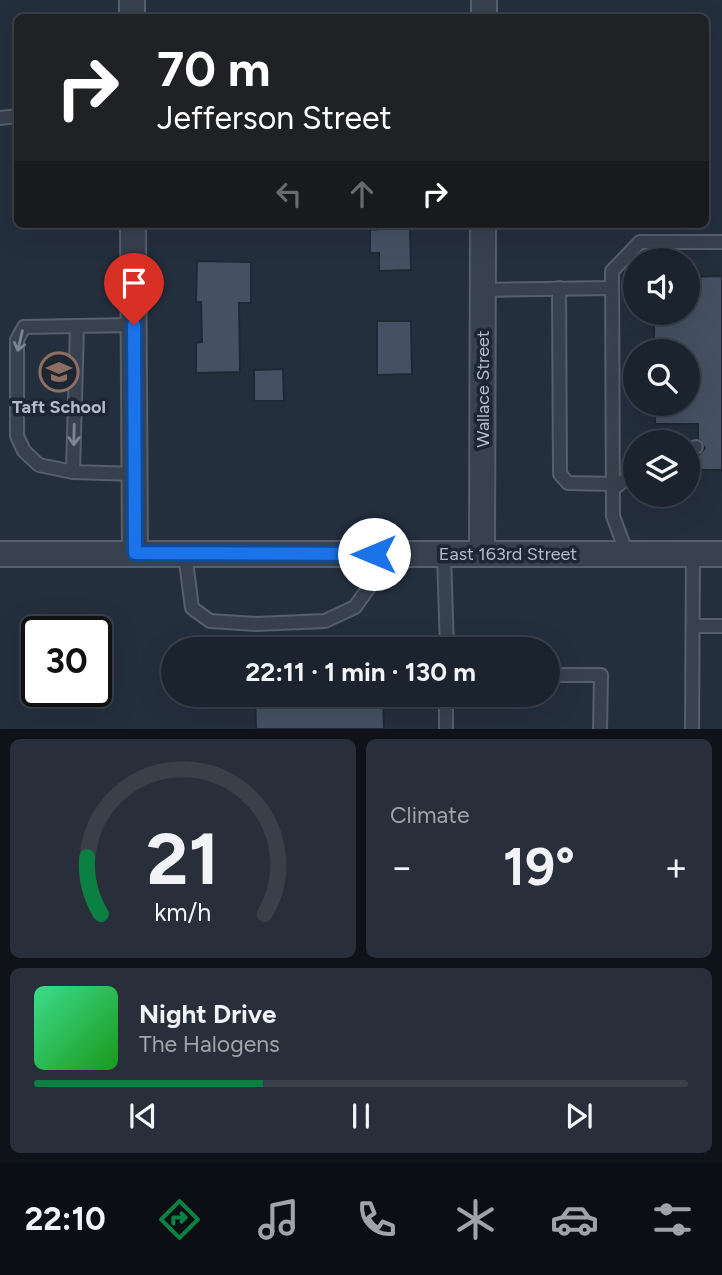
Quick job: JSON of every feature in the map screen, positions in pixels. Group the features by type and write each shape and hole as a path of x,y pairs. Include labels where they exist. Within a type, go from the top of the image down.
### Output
{"street":[{"path":"133,228 135,553"},
{"name":"Wallace Street","path":"482,554 483,228"},
{"name":"East 163rd Street","path":"0,554 722,554"}],"lane":[{"path":"627,554 613,516 612,271 640,242 722,242"},
{"path":"559,288 560,474 568,483 613,486 623,480"},
{"path":"483,290 612,288"},
{"path":"134,325 24,327 17,340 17,436 24,451 39,465 73,472 135,474"},
{"path":"73,472 77,326"},
{"path":"185,554 192,608 210,621 256,624 325,621 355,607 374,580 374,554"},
{"path":"444,554 447,637"},
{"path":"692,729 693,554"},
{"path":"693,626 722,626"},
{"path":"560,675 601,675 600,729"},
{"path":"446,707 446,729"}],"building":[{"path":"410,228 411,270 379,271 379,253 370,253 370,230"},
{"path":"197,261 251,262 251,303 239,303 240,372 196,373 196,343 202,342 201,302 196,302"},
{"path":"722,276 722,470 700,470 700,454 705,448 700,442 698,424 655,424 655,416 700,416 700,339 654,339 654,325 700,325 700,277"},
{"path":"377,321 411,321 412,374 377,375"},
{"path":"283,369 284,401 254,401 254,370"},
{"path":"255,707 383,707 384,729 256,729"}],"place":[{"name":"Taft School","path":"59,372"}],"route":[{"path":"134,325 135,553 374,554"}]}
